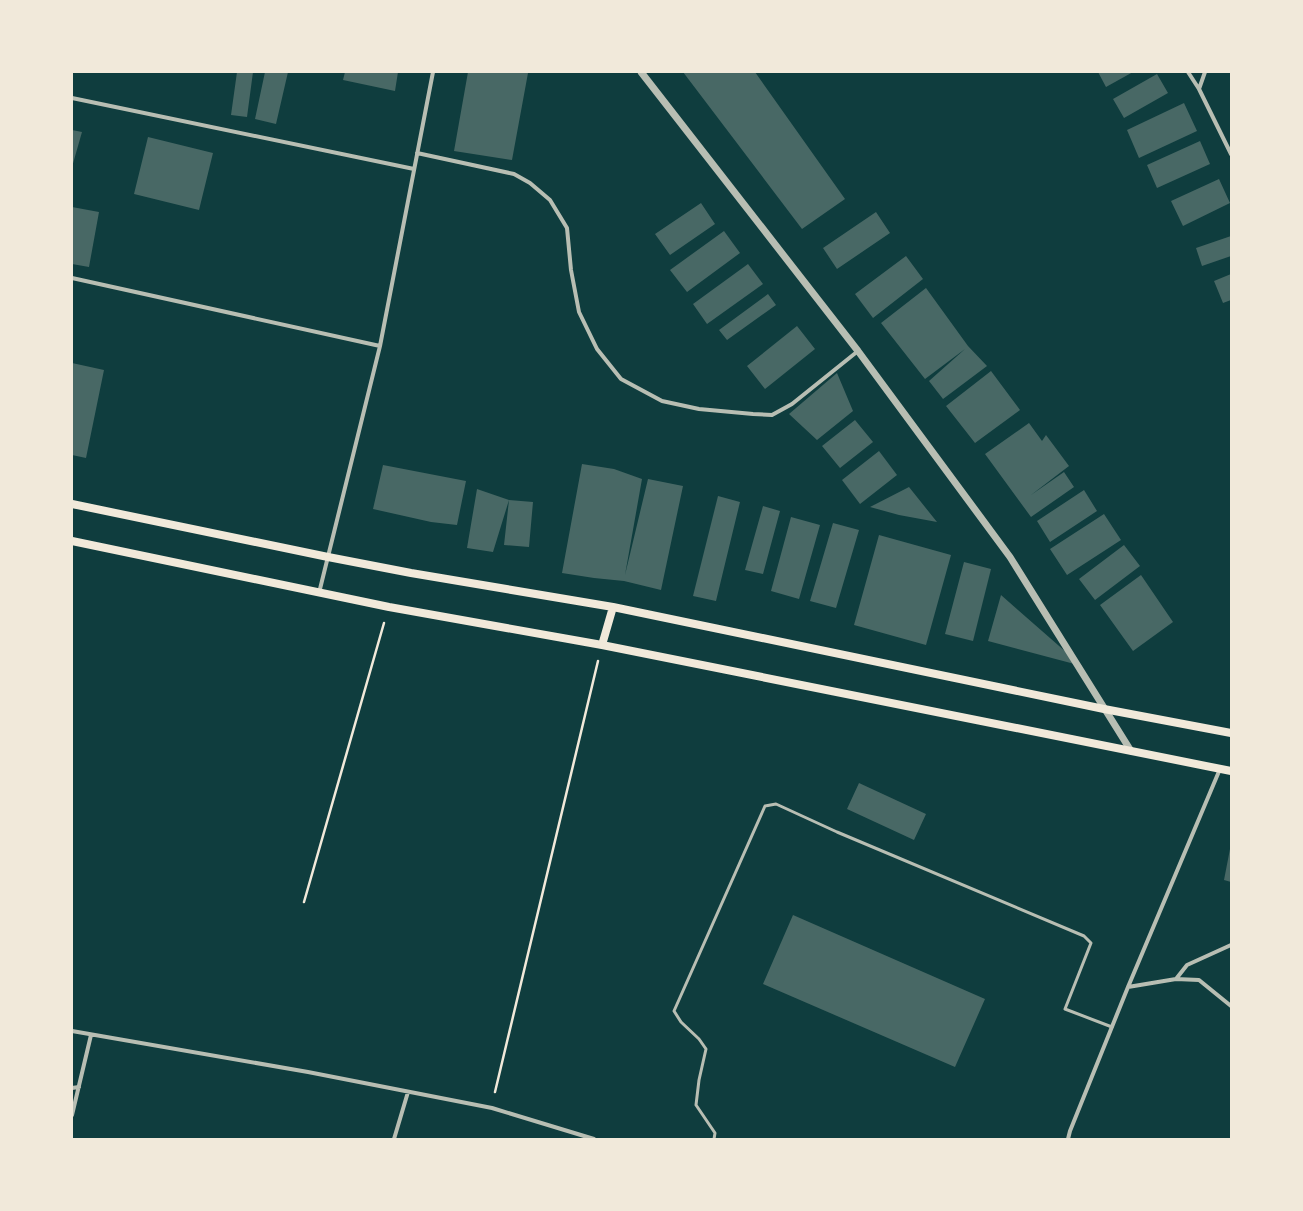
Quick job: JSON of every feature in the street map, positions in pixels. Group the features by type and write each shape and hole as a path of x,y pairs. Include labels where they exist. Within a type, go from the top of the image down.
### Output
{"main road":[{"path":"72,504 411,573 613,608 1104,709 1231,733"},
{"path":"72,541 389,607 602,645 1231,772"},
{"path":"602,645 613,608"}],"street":[{"path":"319,593 380,346 433,72"},
{"path":"641,72 858,351 1010,557 1131,751"},
{"path":"1188,72 1200,89 1231,154"},
{"path":"1200,89 1204,72"},
{"path":"72,98 414,169"},
{"path":"417,153 514,174 530,183 550,200 567,228 571,270 579,312 597,349 621,379 662,401 699,409 772,415 792,404 858,351"},
{"path":"72,278 380,346"},
{"path":"1068,1139 1128,987 1220,769"},
{"path":"1176,979 1187,965 1231,945"},
{"path":"1128,987 1176,979 1199,980 1231,1006"},
{"path":"72,1031 308,1072 492,1108 594,1139"},
{"path":"72,1115 91,1034"},
{"path":"72,1088 79,1087"},
{"path":"394,1139 408,1092"}],"lane":[{"path":"714,1139 715,1133 696,1105 699,1080 706,1048 699,1038 681,1022 674,1011 765,806 776,804 837,832 1084,936 1091,943 1065,1009 1112,1027"}],"path":[{"path":"304,902 389,607"},
{"path":"492,1108 602,645"}],"building":[{"path":"237,72 253,72 247,117 231,115"},
{"path":"265,72 288,72 276,124 255,119"},
{"path":"345,72 398,72 395,91 343,80"},
{"path":"468,72 528,73 512,160 454,151"},
{"path":"683,72 755,72 845,199 802,229"},
{"path":"1098,72 1133,72 1106,87"},
{"path":"1157,74 1168,93 1124,118 1113,99"},
{"path":"1184,103 1197,131 1139,158 1127,130"},
{"path":"72,130 82,132 72,167"},
{"path":"148,137 213,153 199,210 134,194"},
{"path":"1200,141 1210,164 1157,188 1147,165"},
{"path":"1219,179 1230,203 1183,226 1171,201"},
{"path":"701,203 715,224 670,255 655,234"},
{"path":"72,207 99,212 89,267 72,264"},
{"path":"876,212 890,233 837,269 823,248"},
{"path":"724,231 740,253 687,292 670,270"},
{"path":"1231,236 1231,256 1202,266 1196,248"},
{"path":"906,256 923,279 873,318 855,294"},
{"path":"748,264 763,284 707,324 693,304"},
{"path":"1231,274 1231,300 1223,303 1214,281"},
{"path":"926,288 968,346 987,366 943,399 929,381 965,349 925,379 881,323"},
{"path":"768,294 776,305 727,340 719,330"},
{"path":"797,326 815,349 765,389 747,366"},
{"path":"72,363 104,370 86,458 72,455"},
{"path":"991,371 1020,410 975,443 946,406"},
{"path":"837,373 853,411 817,440 789,414"},
{"path":"855,420 873,442 840,468 822,446"},
{"path":"1029,423 1042,441 1046,435 1069,466 1031,495 1064,472 1074,487 1031,517 985,454"},
{"path":"879,451 897,475 860,504 842,480"},
{"path":"582,464 614,469 642,479 625,575 648,479 683,486 661,590 624,581 562,573"},
{"path":"383,465 466,481 457,525 431,522 373,509"},
{"path":"909,487 937,522 899,515 870,507"},
{"path":"477,489 509,500 493,552 467,548"},
{"path":"1084,490 1097,511 1050,542 1037,521"},
{"path":"718,496 740,502 716,601 693,596"},
{"path":"509,500 533,502 529,547 504,545"},
{"path":"763,506 780,511 763,574 745,570"},
{"path":"1104,514 1121,540 1067,575 1050,549"},
{"path":"791,517 820,525 799,599 771,591"},
{"path":"833,523 859,530 836,608 810,601"},
{"path":"879,535 951,555 926,645 854,625"},
{"path":"1124,545 1140,566 1095,600 1079,579"},
{"path":"964,562 991,569 973,641 945,634"},
{"path":"1141,575 1173,622 1133,651 1100,605"},
{"path":"1001,595 1082,666 988,641"},
{"path":"859,783 926,814 914,840 847,809"},
{"path":"1231,849 1231,882 1224,880"},
{"path":"793,915 985,999 955,1067 763,984"}]}
